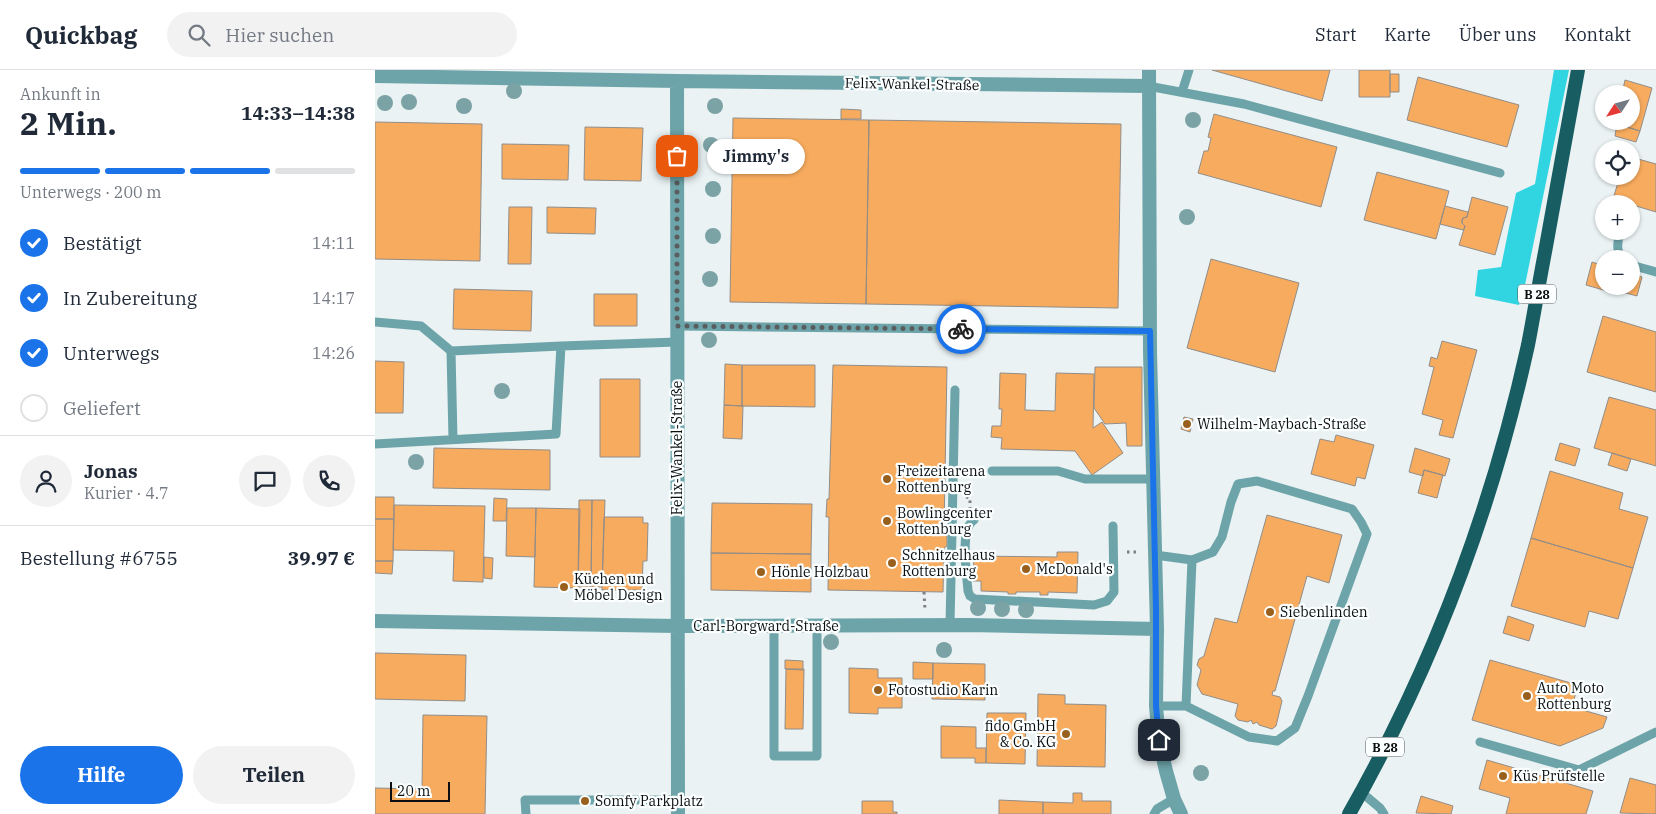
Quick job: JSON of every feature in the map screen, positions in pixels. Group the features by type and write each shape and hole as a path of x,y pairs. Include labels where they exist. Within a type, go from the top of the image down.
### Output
{"main road":[{"name":"B 28","path":"1349,814 1392,734 1426,662 1482,514 1513,406 1528,344 1577,70"}],"street":[{"path":"1149,70 1150,331 1157,628 1156,706 1159,740 1166,771 1174,799 1181,814"},
{"name":"Felix-Wankel-Straße","path":"375,76 1148,86"},
{"name":"Felix-Wankel-Straße","path":"677,81 678,814"},
{"name":"Carl-Borgward-Straße","path":"375,621 677,626 950,625 1157,628"}],"lane":[{"path":"1181,92 1189,70"},
{"path":"1148,86 1243,104 1500,174"},
{"path":"1640,268 1656,272"},
{"path":"375,322 421,326 451,351 677,342"},
{"path":"677,326 1150,331"},
{"path":"375,444 556,434 561,346"},
{"path":"451,351 453,440"},
{"path":"950,625 947,574 955,390"},
{"path":"992,471 1058,472 1085,479 1154,479"},
{"path":"1155,554 1191,560 1213,552 1222,537 1237,484 1257,481 1352,509 1367,534 1295,728 1277,741 1249,737 1185,706 1156,706"},
{"path":"974,520 969,523 966,537 968,591 970,596 975,599 1094,605 1107,601 1114,592 1113,526"},
{"path":"1185,706 1191,560"},
{"path":"774,626 774,756 817,756 817,626"},
{"path":"1480,742 1579,770 1656,732"},
{"path":"1361,792 1376,804 1384,814"},
{"path":"1154,814 1157,809 1174,799"},
{"path":"525,814 525,800 678,800"}],"path":[{"path":"1113,552 1155,554"}],"shaded area":[{"path":"1554,70 1569,70 1525,285 1519,305 1475,296 1478,270 1501,267 1516,193 1535,184"}],"building":[{"path":"1212,70 1330,70 1322,101"},
{"path":"1359,70 1390,70 1390,97 1359,97"},
{"path":"1390,74 1399,74 1399,92 1390,92"},
{"path":"1418,77 1519,105 1507,147 1407,120"},
{"path":"1625,80 1652,88 1640,131 1637,130 1640,130 1640,85 1624,85"},
{"path":"841,109 861,110 861,119 841,119"},
{"path":"1214,114 1337,147 1321,207 1198,173 1204,151 1208,151 1211,138 1208,137"},
{"path":"733,118 869,120 866,304 730,302"},
{"path":"869,120 1121,124 1118,308 866,304"},
{"path":"375,122 482,124 480,261 375,259"},
{"path":"585,127 643,128 641,181 584,180"},
{"path":"1616,130 1640,131 1637,140 1615,136"},
{"path":"502,144 569,145 568,180 502,179"},
{"path":"1640,160 1656,164 1656,212 1640,207 1640,195 1614,195 1617,185 1640,185"},
{"path":"1377,172 1449,191 1436,239 1364,220"},
{"path":"1472,197 1508,207 1495,255 1459,245 1465,226 1462,220 1467,217"},
{"path":"1445,206 1468,212 1467,217 1462,220 1465,226 1463,230 1440,224"},
{"path":"509,207 532,207 531,264 508,264"},
{"path":"547,207 596,208 595,234 547,233"},
{"path":"1211,259 1299,283 1275,372 1187,348"},
{"path":"1592,262 1595,263 1595,288 1586,285"},
{"path":"454,289 532,291 531,331 453,329"},
{"path":"594,294 637,294 637,326 594,326"},
{"path":"1603,316 1656,332 1656,392 1587,372"},
{"path":"1442,341 1477,350 1453,438 1439,435 1443,420 1422,414 1434,367 1429,366 1431,357 1437,359"},
{"path":"375,361 404,362 403,413 375,413"},
{"path":"725,364 742,365 742,406 724,405"},
{"path":"742,365 815,365 815,407 742,406"},
{"name":"Freizeitarena Rottenburg","path":"833,365 947,367 944,529 947,532 947,546 944,548 943,592 828,590 829,517 826,517 827,499 829,499"},
{"path":"1095,367 1142,367 1142,446 1127,446 1126,423 1105,424 1094,408"},
{"path":"1000,373 1026,374 1025,410 1055,411 1056,373 1094,374 1093,428 1102,422 1123,453 1092,475 1075,451 1001,449 1002,438 991,437 992,426 1001,426 1002,409 999,409"},
{"path":"600,379 640,379 640,457 600,457"},
{"path":"1609,397 1656,410 1656,466 1594,448"},
{"path":"724,405 743,406 742,439 723,438"},
{"name":"Wilhelm-Maybach-Straße","path":"1184,417 1193,419 1190,432 1181,429"},
{"path":"1336,435 1374,445 1365,479 1357,477 1355,486 1311,474 1320,439 1334,442"},
{"path":"1560,443 1580,449 1575,466 1555,460"},
{"path":"434,448 550,450 550,490 433,488"},
{"path":"1415,448 1450,459 1445,476 1424,470 1423,476 1409,472"},
{"path":"1612,453 1631,459 1627,471 1608,465"},
{"path":"1424,470 1443,475 1437,498 1418,493"},
{"path":"1550,471 1623,493 1619,509 1648,517 1633,568 1531,538"},
{"path":"375,497 394,497 394,519 375,519"},
{"path":"494,498 507,499 506,521 493,521"},
{"path":"579,500 592,500 591,587 578,587"},
{"path":"592,500 605,500 602,587 591,587"},
{"path":"712,503 812,504 811,554 711,553"},
{"path":"394,505 485,506 483,582 453,581 454,551 393,550"},
{"path":"507,508 536,508 535,557 506,556"},
{"path":"536,508 580,509 578,588 534,587"},
{"path":"1267,515 1342,535 1329,583 1307,576 1275,691 1273,691 1272,695 1280,697 1282,701 1276,726 1272,729 1259,725 1257,722 1253,724 1251,720 1248,722 1238,720 1235,716 1238,704 1202,694 1197,685 1201,670 1197,665 1199,659 1204,656 1215,618 1237,623"},
{"path":"604,517 643,517 643,523 648,523 647,561 643,561 642,590 602,590"},
{"path":"375,519 394,519 393,561 375,561"},
{"path":"1531,538 1633,568 1618,619 1589,611 1585,627 1511,606"},
{"name":"McDonald's","path":"1057,552 1078,552 1077,593 1048,592 1048,595 1040,595 1040,592 1008,594 1008,592 981,591 981,581 973,581 974,556 1057,557"},
{"name":"Hönle Holzbau","path":"711,553 811,554 811,592 711,590"},
{"path":"484,557 493,558 492,579 484,578"},
{"path":"375,561 393,561 392,574 375,573"},
{"path":"1508,616 1534,625 1529,641 1503,633"},
{"path":"375,653 466,655 465,701 375,699"},
{"path":"785,660 803,661 803,670 785,669"},
{"name":"Auto Moto Rottenburg","path":"1490,660 1578,685 1572,707 1607,717 1603,728 1560,746 1472,720"},
{"path":"913,662 933,663 933,679 913,679"},
{"path":"933,663 985,664 985,700 932,699"},
{"path":"849,668 878,669 878,678 902,678 902,708 878,708 878,714 849,713"},
{"path":"786,669 804,669 803,729 785,729"},
{"path":"1038,694 1065,695 1065,704 1106,705 1105,767 1037,766"},
{"path":"987,713 1026,713 1025,764 986,763"},
{"path":"423,715 487,716 485,814 375,814 375,788 422,789"},
{"path":"941,726 976,727 976,748 986,748 986,763 975,763 975,758 941,758"},
{"path":"1487,760 1593,791 1586,814 1506,814 1510,798 1479,789"},
{"path":"1630,778 1656,785 1656,814 1620,813"},
{"path":"1073,793 1082,793 1082,801 1111,801 1111,814 1043,814 1043,802 1073,803"},
{"path":"1421,796 1453,806 1451,814 1416,813"},
{"path":"999,800 1043,802 1043,814 999,814"},
{"path":"862,801 893,801 893,812 897,812 897,814 862,814"}],"way so far":[{"path":"677,156 677,326 961,329"}],"place":[{"name":"Jimmy's","path":"677,156"},
{"name":"Wilhelm-Maybach-Straße","path":"1187,424"},
{"name":"Freizeitarena Rottenburg","path":"887,479"},
{"name":"Bowlingcenter Rottenburg","path":"887,521"},
{"name":"Schnitzelhaus Rottenburg","path":"892,563"},
{"name":"McDonald's","path":"1026,569"},
{"name":"Hönle Holzbau","path":"761,572"},
{"name":"Küchen und Möbel Design","path":"564,587"},
{"name":"Siebenlinden","path":"1270,612"},
{"name":"Fotostudio Karin","path":"878,690"},
{"name":"Auto Moto Rottenburg","path":"1527,696"},
{"name":"fido GmbH & Co. KG","path":"1066,734"},
{"name":"Küs Prüfstelle","path":"1503,776"},
{"name":"Somfy Parkplatz","path":"585,801"}],"route":[{"path":"961,329 1150,331 1154,479 1156,706 1159,740"}]}
